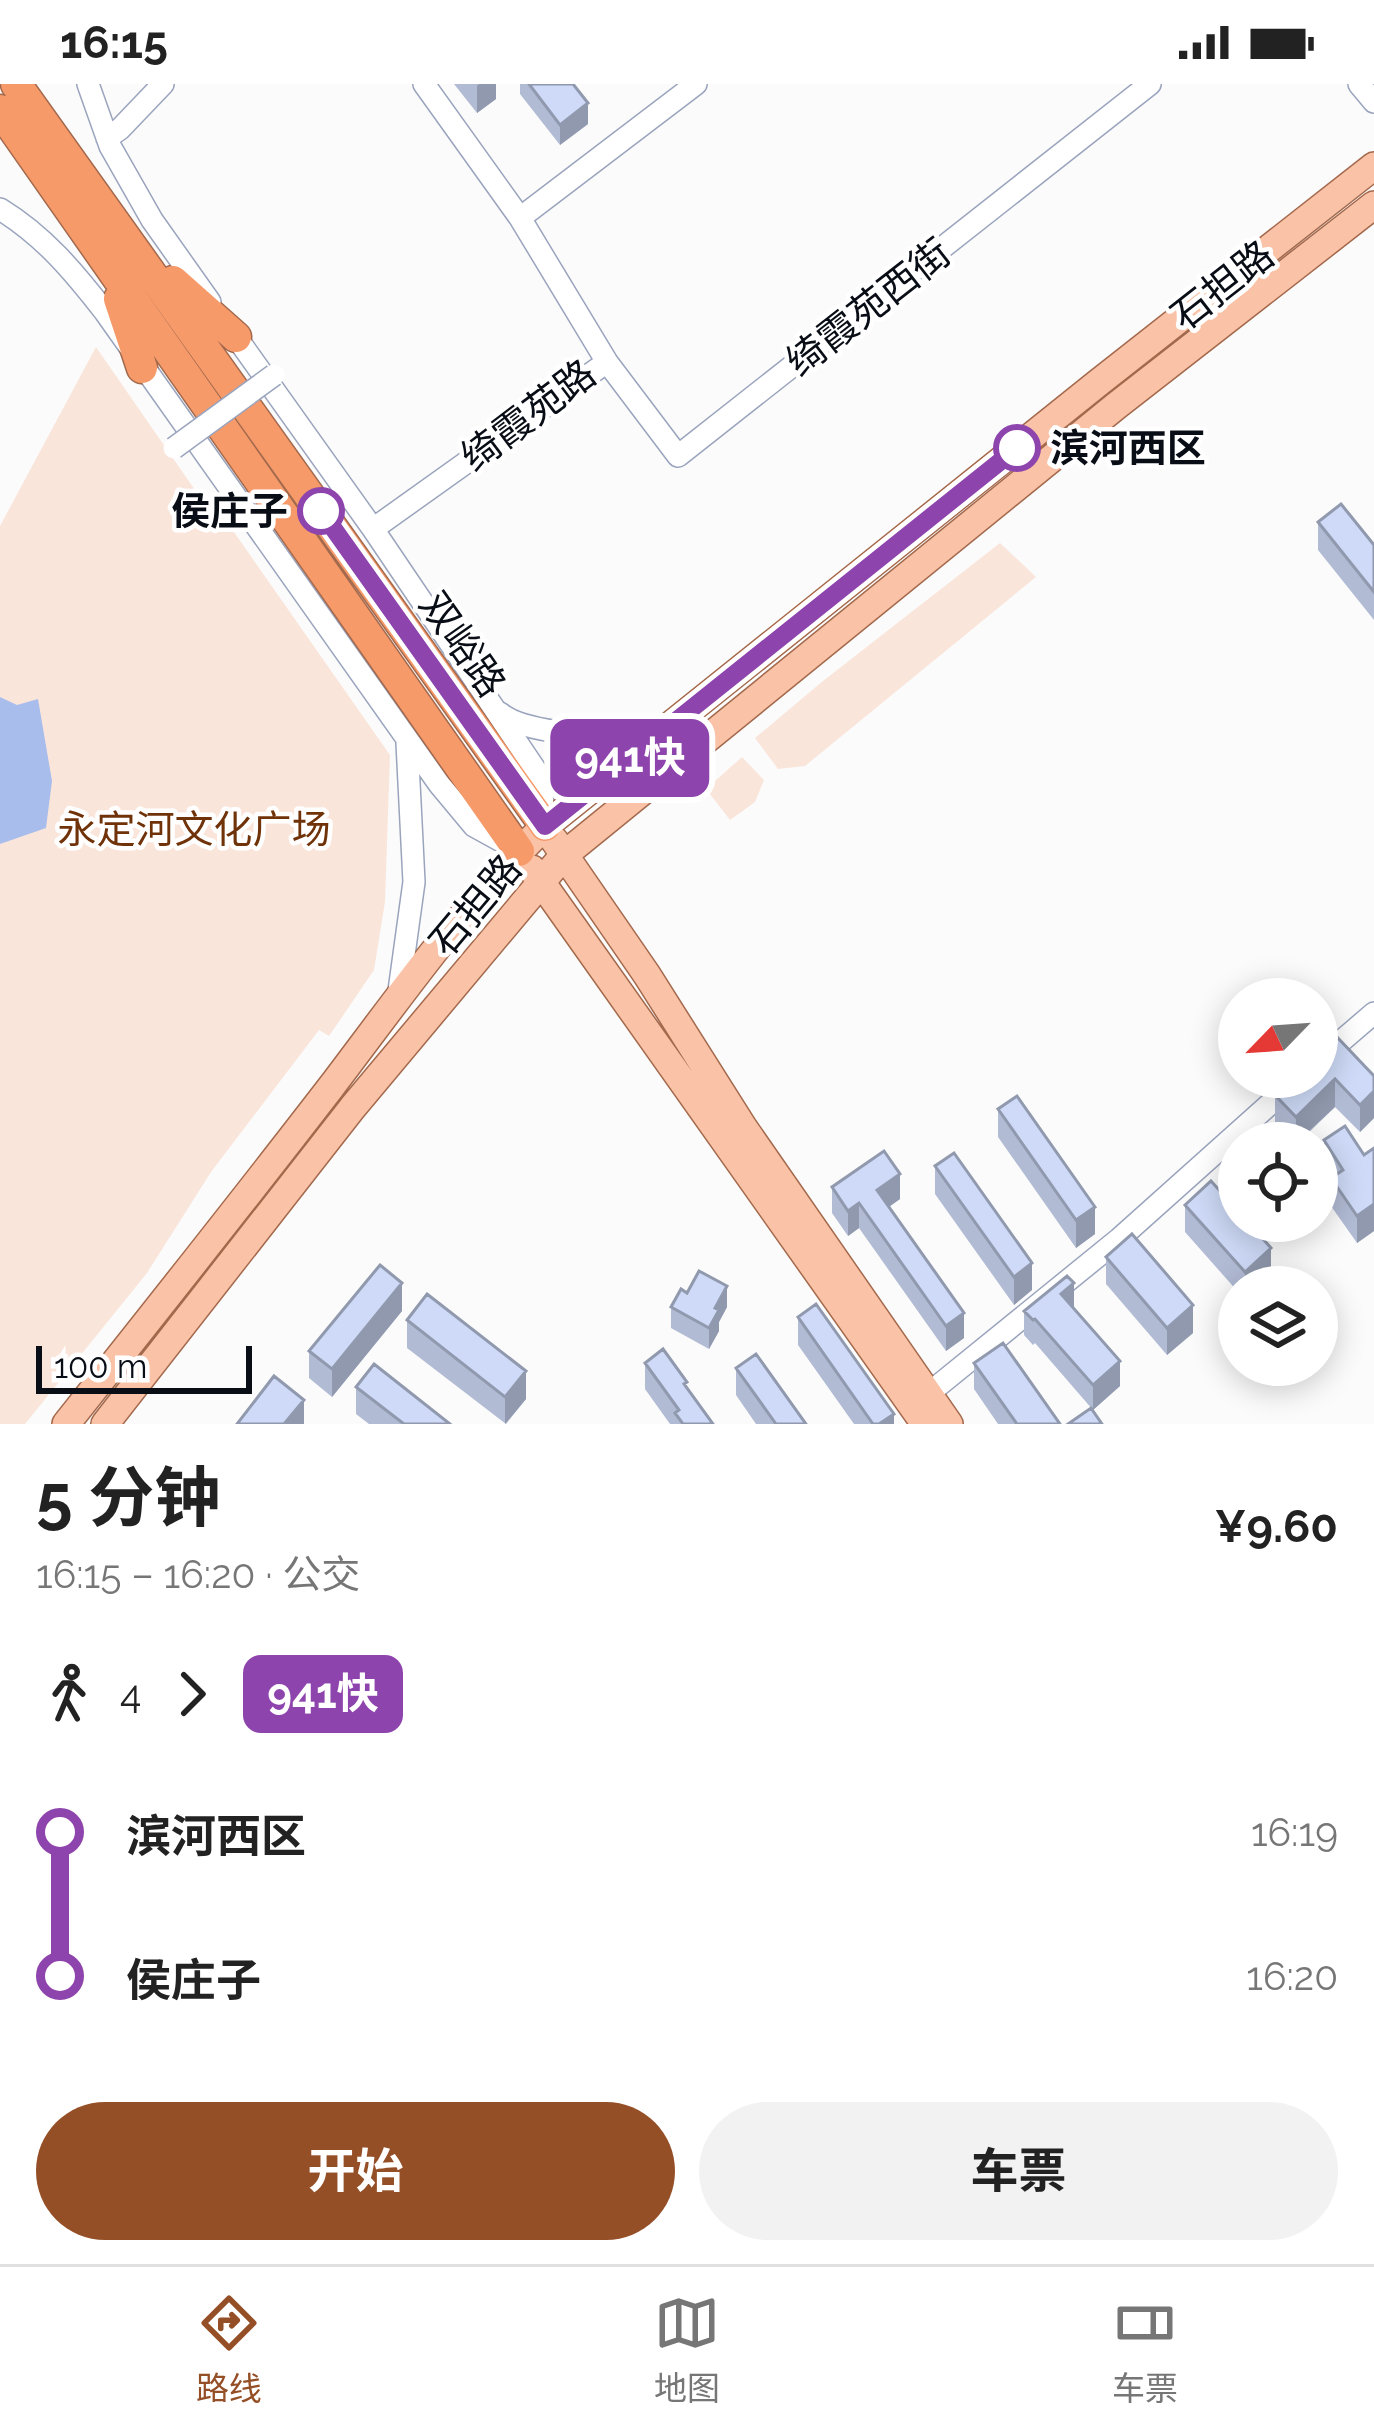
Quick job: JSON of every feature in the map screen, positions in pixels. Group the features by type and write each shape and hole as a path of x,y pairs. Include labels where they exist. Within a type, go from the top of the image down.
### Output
{"highway":[{"name":"双峪路","path":"16,84 545,826"},
{"path":"34,84 69,155"},
{"name":"双峪路","path":"0,110 519,851"},
{"path":"133,245 236,337"},
{"path":"108,265 142,368"}],"main road":[{"name":"石担路","path":"66,1424 519,851 1116,368 1374,166"},
{"name":"石担路","path":"105,1424 353,1107 564,855 1116,406 1374,205"},
{"path":"545,826 647,975 742,1127 949,1424"},
{"path":"519,851 925,1424"}],"street":[{"name":"双峪路","path":"88,84 107,138 152,220 374,529 542,778 545,826"},
{"path":"107,138 163,84"},
{"name":"绮霞苑路","path":"374,529 607,362 520,218 424,84"},
{"path":"520,218 696,84"},
{"name":"绮霞苑西街","path":"607,362 678,456 1150,84"},
{"path":"1359,84 1374,102"},
{"path":"0,209 30,227 105,312 407,742 473,826 519,851"},
{"path":"174,448 274,375"},
{"path":"493,706 506,720 560,731 618,736 668,727"},
{"path":"398,1000 414,882 407,742"},
{"path":"1338,1044 1374,1013"},
{"path":"928,1394 1119,1239 1277,1098"}],"green space":[{"name":"永定河文化广场","path":"96,347 215,519 222,515 390,755 385,902 374,970 329,1036 319,1030 211,1172 147,1273 25,1424 0,1424 0,526"},
{"path":"1000,543 1036,577 805,766 778,769 755,738"},
{"path":"742,757 764,780 755,802 730,820 706,789"}],"water":[{"path":"0,697 17,705 38,699 52,781 46,828 0,844"}],"building":[{"path":"529,84 573,84 588,103 560,125"},
{"path":"1341,504 1374,545 1374,592 1318,522"},
{"path":"1338,1038 1374,1076 1374,1091 1360,1105 1338,1082"},
{"path":"1017,1096 1095,1207 1076,1220 998,1109"},
{"path":"1278,1098 1316,1098 1296,1117"},
{"path":"1345,1126 1364,1155 1374,1148 1374,1204 1357,1216 1338,1188 1338,1173 1343,1170 1338,1162 1338,1131"},
{"path":"884,1151 900,1174 877,1190 964,1313 946,1326 859,1203 848,1211 832,1187"},
{"path":"954,1153 1032,1263 1014,1277 935,1166"},
{"path":"1211,1181 1218,1189 1218,1242 1185,1205"},
{"path":"1132,1234 1193,1305 1167,1328 1106,1257"},
{"path":"1218,1242 1266,1242 1271,1248 1252,1266 1240,1266"},
{"path":"380,1265 402,1283 332,1369 309,1351"},
{"path":"699,1271 727,1286 709,1328 671,1307 681,1289 687,1293"},
{"path":"1067,1276 1074,1283 1061,1294 1120,1361 1093,1385 1024,1311"},
{"path":"427,1294 526,1371 505,1397 407,1320"},
{"path":"816,1304 894,1414 879,1424 873,1424 798,1317"},
{"path":"1003,1343 1060,1424 1017,1424 974,1363"},
{"path":"663,1349 713,1424 683,1424 675,1413 679,1410 645,1363"},
{"path":"756,1354 806,1424 776,1424 736,1368"},
{"path":"374,1364 450,1424 404,1424 356,1387"},
{"path":"274,1376 304,1400 284,1424 237,1424"},
{"path":"1091,1408 1102,1424 1068,1424"}],"bus line":[{"name":"941快","path":"321,511 545,826 1017,448"}],"place":[{"name":"滨河西区","path":"1017,448"},
{"name":"侯庄子","path":"321,511"}]}
